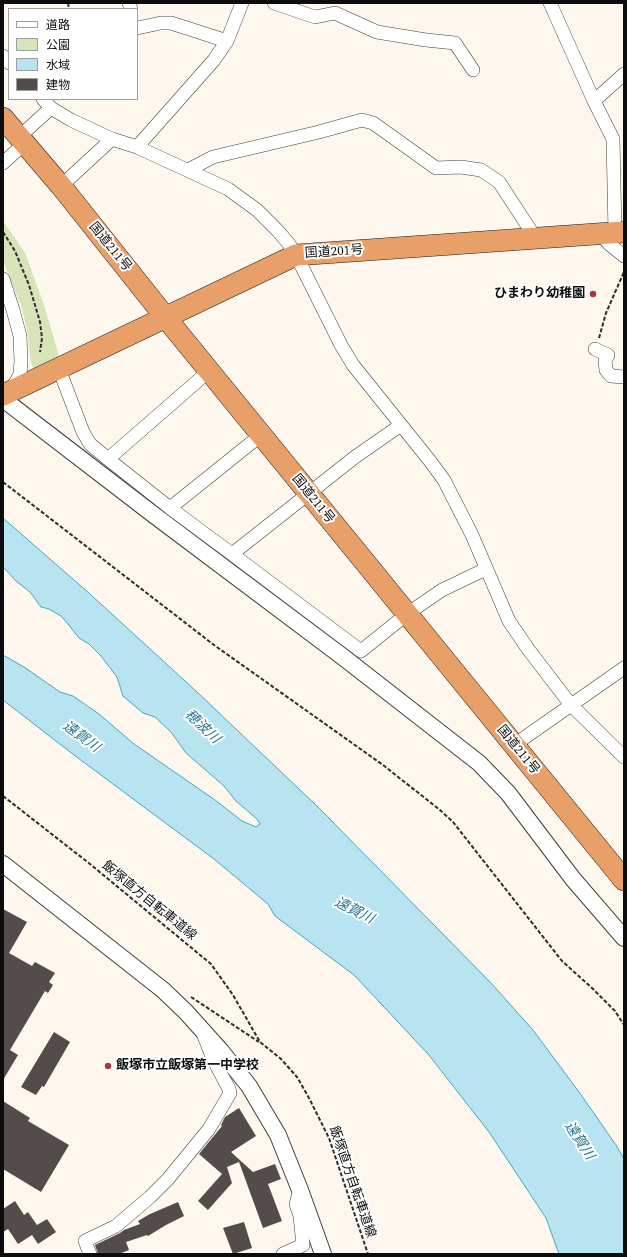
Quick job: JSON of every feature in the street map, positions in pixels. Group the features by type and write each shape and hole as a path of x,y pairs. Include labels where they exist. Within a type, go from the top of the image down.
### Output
{"highway":[{"name":"国道211号","path":"3,118 61,186 166,318 624,880"},
{"name":"国道201号","path":"3,395 296,255 613,232"}],"street":[{"path":"137,147 214,60 227,41 242,3"},
{"path":"274,3 315,17 334,13 377,32 426,40 454,42 473,70"},
{"path":"321,16 331,3"},
{"path":"550,3 594,101 613,139 613,232 609,244 624,256"},
{"path":"138,28 161,23 171,23 227,41"},
{"path":"594,101 624,74"},
{"path":"3,163 22,140 47,103 71,120 112,139 137,147 228,189 257,210 289,244 296,255 353,366 444,480 472,535 509,621 528,649 571,705 624,757"},
{"path":"188,170 213,157 319,132 362,120 373,124 436,168 461,167 480,170 499,182 531,232 532,238"},
{"path":"61,186 112,139"},
{"path":"3,279 20,336 22,361 20,374 15,384 3,395"},
{"path":"595,349 608,355 605,360 606,370 611,376 624,377"},
{"path":"59,369 83,432 90,444 170,508 361,650 407,614 442,590 486,569"},
{"path":"108,459 209,371"},
{"path":"3,399 479,763 508,793 573,879 624,938"},
{"path":"232,554 355,457 401,425"},
{"path":"170,508 261,435"},
{"path":"514,745 624,668"},
{"path":"3,864 163,990 221,1051 249,1086 278,1135 324,1254"},
{"path":"90,1254 85,1241 116,1226 150,1197 168,1179 209,1129 230,1093 213,1059 201,1029"},
{"path":"282,1254 303,1245 300,1216 296,1204 300,1190"}],"path":[{"path":"3,232 15,251 32,292 40,322 42,338 40,352"},
{"path":"595,349 606,313 624,272"},
{"path":"3,482 214,646 383,765 440,810 453,822 562,961 615,1011 624,1025"},
{"name":"飯塚直方自転車道線","path":"3,796 90,864 211,964 233,995 260,1042"},
{"name":"飯塚直方自転車道線","path":"189,996 260,1042 281,1059 297,1077 310,1098 329,1138 368,1254"}],"green space":[{"path":"3,221 25,253 43,302 58,352 59,361 34,370 31,363 27,330 22,308 3,261"}],"water":[{"path":"3,518 90,594 196,691 319,808 491,983 533,1030 579,1092 624,1159 624,1254 559,1254 546,1218 489,1132 428,1054 354,975 275,916 268,904 214,859 3,700 3,655 24,667 60,692 73,696 99,714 134,744 215,800 242,821 256,827 260,824 258,820 236,801 224,786 186,753 171,732 155,717 143,713 123,696 117,677 101,656 89,644 79,638 61,616 49,609 41,607 30,592 16,581 3,567"}],"building":[{"path":"3,909 27,922 9,953 32,966 35,962 55,973 49,982 53,985 48,993 45,991 10,1050 18,1055 3,1080"},
{"path":"54,1032 70,1042 44,1087 42,1086 36,1095 21,1087"},
{"path":"3,1101 30,1118 28,1121 69,1145 41,1192 3,1169"},
{"path":"239,1108 256,1136 231,1152 253,1172 275,1164 281,1179 268,1184 282,1221 263,1228 239,1162 227,1167 232,1183 208,1210 198,1201 222,1174 199,1154 222,1126 221,1125 225,1117"},
{"path":"15,1201 24,1215 28,1212 37,1225 47,1219 56,1232 38,1244 32,1235 18,1244 8,1229 3,1232 3,1209"},
{"path":"178,1202 184,1216 148,1236 147,1235 126,1242 129,1250 119,1254 98,1254 95,1245 124,1230 140,1224 138,1221 150,1214"},
{"path":"244,1222 252,1248 233,1254 223,1228"}],"place":[{"name":"ひまわり幼稚園","path":"593,294"},
{"name":"飯塚市立飯塚第一中学校","path":"108,1066"}],"water label":[{"name":"穂波川","path":"202,727"},
{"name":"遠賀川","path":"81,737"},
{"name":"遠賀川","path":"354,911"},
{"name":"遠賀川","path":"579,1141"}]}
